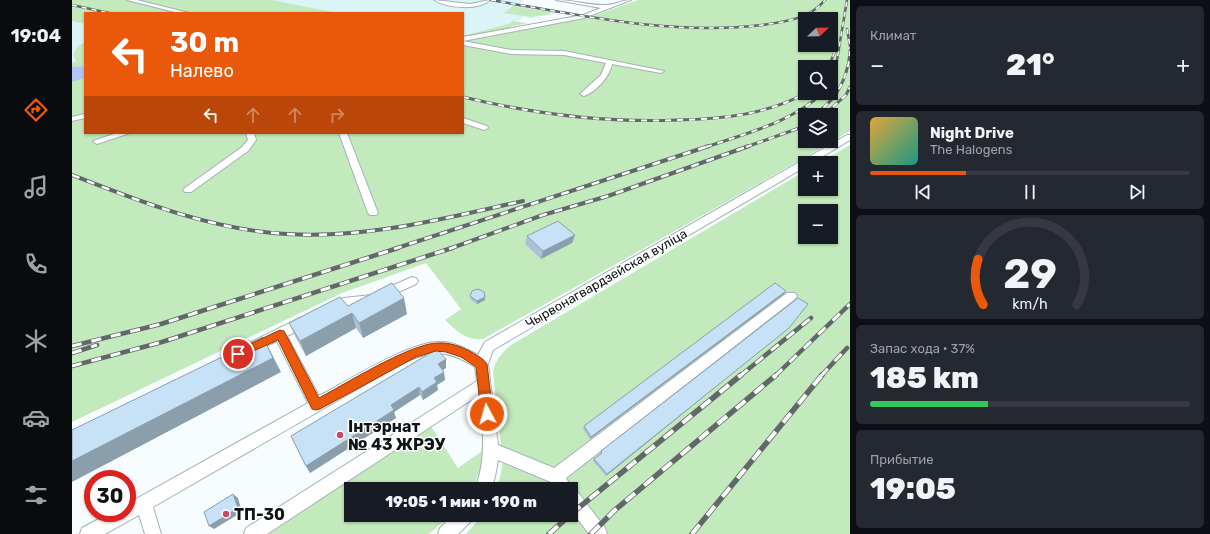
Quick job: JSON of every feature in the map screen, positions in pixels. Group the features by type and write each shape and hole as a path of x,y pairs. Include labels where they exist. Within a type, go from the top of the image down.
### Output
{"street":[{"path":"130,0 182,12"},
{"path":"437,0 474,5 483,3 487,0"},
{"path":"559,0 600,7 611,7"},
{"path":"464,40 584,16 628,0"},
{"path":"464,43 502,51 554,52 660,71"},
{"path":"584,94 605,75 608,71 609,62"},
{"path":"72,119 84,116"},
{"path":"464,120 484,128"},
{"path":"97,141 122,134"},
{"path":"188,190 245,149 252,140 250,134"},
{"path":"343,134 374,213"},
{"name":"Чырвонагвардзейская вуліца","path":"481,364 489,346 498,340 850,137"},
{"path":"244,351 344,303 373,299 412,281"},
{"path":"556,476 791,296"},
{"path":"280,334 316,405"},
{"path":"88,534 144,504 316,405 413,353 436,347 446,347 464,353 481,364 491,450 489,472 486,482"},
{"path":"252,534 484,384"},
{"path":"491,450 556,476 560,482"},
{"path":"144,504 153,534"},
{"path":"578,506 599,534"},
{"path":"446,534 458,522"}],"shaded area":[{"path":"272,0 524,0 521,4 573,12 532,18 523,17 518,22 513,21 511,23 464,36 464,12 333,12"},
{"path":"72,21 84,24 84,57 72,63"}],"green space":[{"path":"72,0 272,0 333,12 84,12 84,24 72,21"},
{"path":"638,0 850,0 850,131 838,138 838,108 798,108 798,148 821,148 808,156 798,156 798,162 483,339 467,337 445,320 461,309 426,263 342,293 72,422 72,122 84,119 84,134 464,134 464,42 593,16"},
{"path":"513,6 549,12 551,14 531,17 504,13"},
{"path":"512,21 528,23 464,38 464,36 511,23"},
{"path":"84,43 84,114 72,117 72,63 76,61 73,55 78,46"},
{"path":"850,145 850,534 466,534 477,522 578,522 578,482 499,482 503,464 493,373 497,361 504,351 511,345 798,175 798,196 838,196 838,156 831,156"},
{"path":"431,426 458,468 482,451 480,471 475,482 347,482"},
{"path":"344,484 344,522 443,522 429,534 269,534"}],"water":[{"path":"84,66 84,78 72,82 72,67"}],"building":[{"path":"558,221 575,235 543,251 527,236"},
{"path":"392,283 404,298 359,323 352,313 300,341 289,323 340,297 348,306"},
{"path":"775,283 786,291 591,437 584,426"},
{"path":"478,289 484,292 485,297 477,301 470,296 472,291"},
{"path":"798,298 808,304 789,328 607,474 594,459 602,453 601,451"},
{"path":"263,337 273,358 72,461 72,430"},
{"path":"437,349 446,359 438,364 444,372 434,378 437,382 422,392 419,387 391,405 394,410 306,466 291,436"},
{"path":"233,494 238,508 209,526 204,512"}],"railway":[{"path":"491,0 626,22 694,28 728,28 788,21 812,12 825,0"},
{"path":"837,60 847,0"},
{"path":"72,5 104,12"},
{"path":"847,29 850,46"},
{"path":"848,66 850,50"},
{"path":"831,60 835,52"},
{"path":"823,108 840,87 848,65"},
{"path":"832,108 846,95 850,87"},
{"path":"464,97 543,113 596,119 650,121 727,117 759,111 798,97"},
{"path":"706,147 752,132 782,120 814,100"},
{"path":"746,147 798,128"},
{"path":"394,249 709,146"},
{"path":"450,249 543,215 608,196 749,146"},
{"path":"72,175 124,195 204,221 231,227 287,234 317,235 347,233 406,226 523,201"},
{"path":"72,346 161,324 398,248"},
{"path":"72,366 162,342 450,249"},
{"path":"775,376 850,304"},
{"path":"740,376 811,318"},
{"path":"72,353 97,345"},
{"path":"821,376 847,348"},
{"path":"578,508 741,375"},
{"path":"591,534 615,510 776,375"},
{"path":"692,534 822,375"},
{"path":"549,534 562,522"}],"place":[{"name":"Інтэрнат № 43 ЖРЭУ","path":"340,435"},
{"name":"ТП-30","path":"226,514"}],"route":[{"path":"238,354 280,334 316,405 413,353 436,347 446,347 464,353 481,364 487,414"}]}
